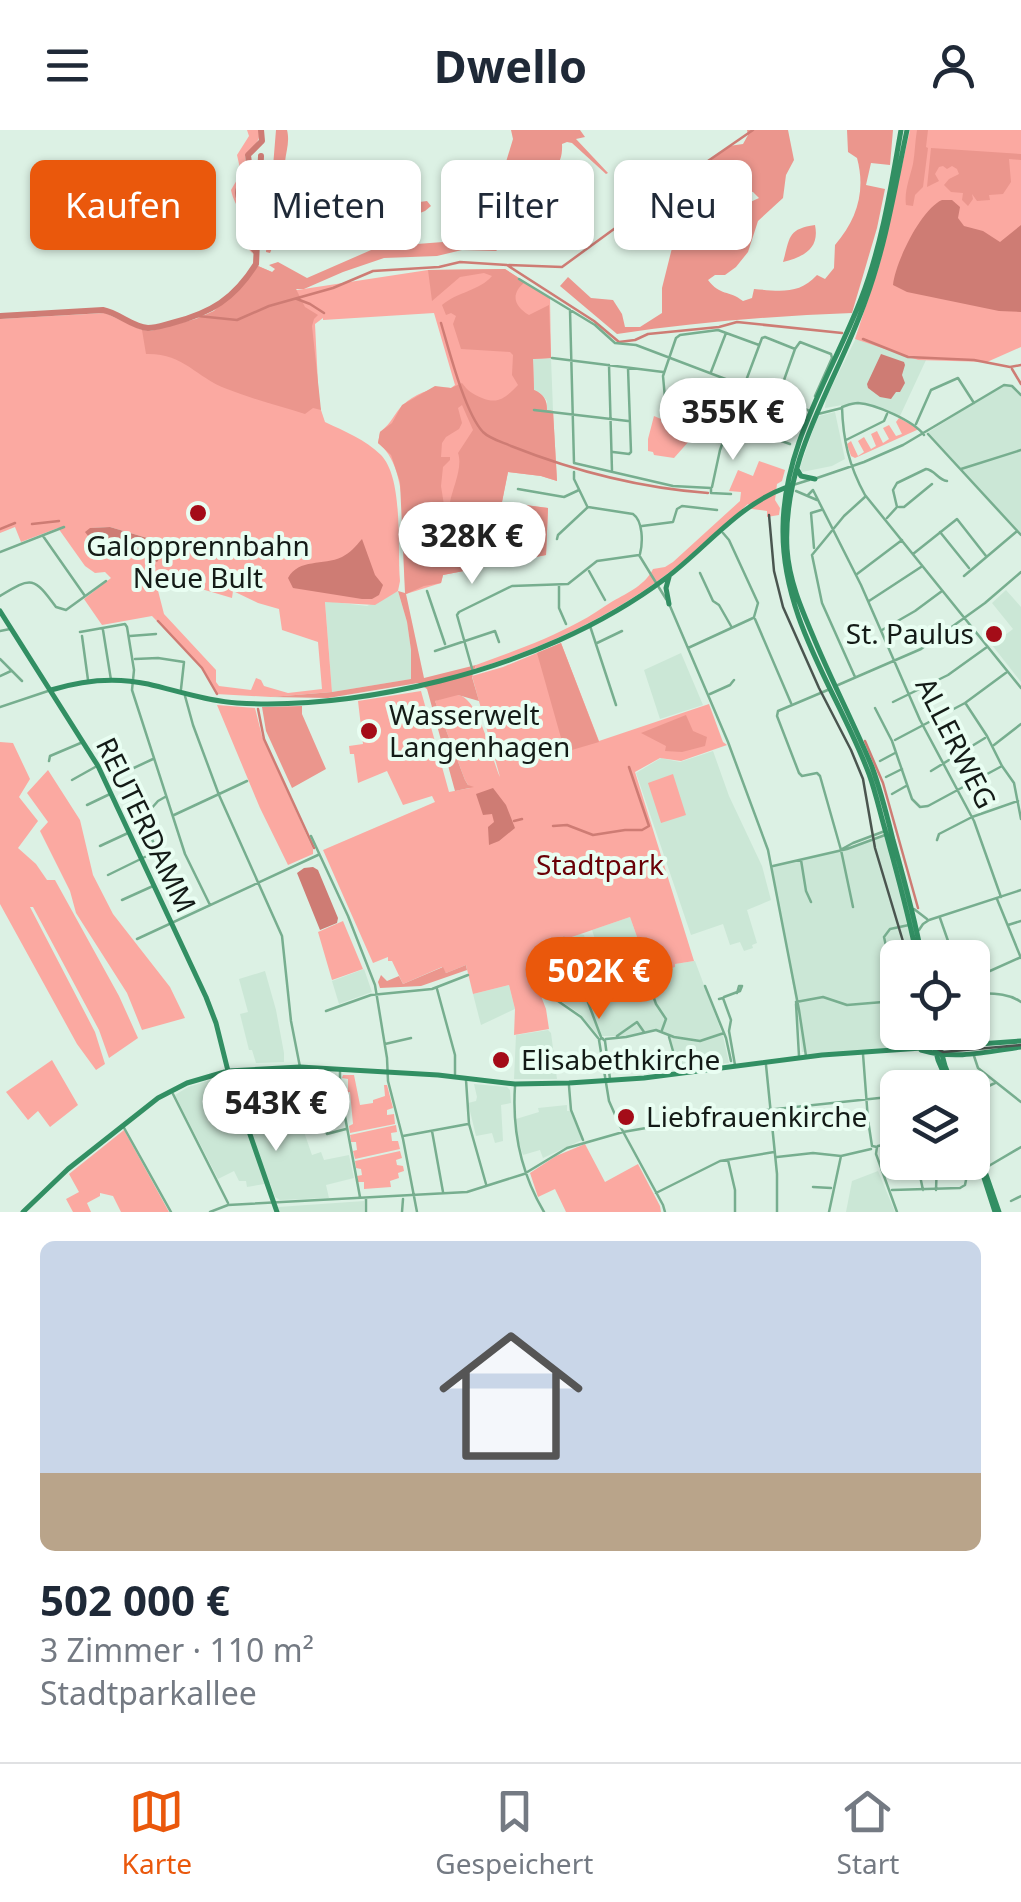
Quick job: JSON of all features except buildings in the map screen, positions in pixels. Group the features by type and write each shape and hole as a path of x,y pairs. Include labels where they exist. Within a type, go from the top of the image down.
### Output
{"street":[{"path":"904,130 870,274 816,400 784,506 783,547 797,616 868,770 910,903 916,940"},
{"path":"904,130 886,230 872,281 853,332 798,444 787,530 789,566 801,608 831,688 872,768 918,936"},
{"path":"519,279 570,309 614,342 636,345 813,412 821,414 860,403 916,426 1019,533 964,576"},
{"path":"570,309 574,463 673,486 711,488"},
{"path":"759,345 715,330 680,335 664,372 666,399 790,444"},
{"path":"710,373 726,333"},
{"path":"730,494 712,493 716,460 759,345 764,337 795,349"},
{"path":"777,398 800,342 832,356 816,400"},
{"path":"552,358 664,372"},
{"path":"609,365 612,472"},
{"path":"612,452 631,452 628,367"},
{"path":"916,426 930,391 958,378 974,404"},
{"path":"0,706 88,681 133,682 235,703 302,702 404,688 473,672 535,650 646,592 768,494 851,467 926,434 1002,386 1010,385 1021,395"},
{"path":"842,408 851,467 866,496 1021,688"},
{"path":"534,410 630,422"},
{"path":"844,441 884,422 887,412"},
{"path":"960,469 1021,450"},
{"path":"796,466 801,476 815,478"},
{"path":"897,506 895,485 923,470 930,469 948,481"},
{"path":"574,472 588,508"},
{"path":"897,506 904,507 932,484"},
{"name":"ALLERWEG","path":"791,488 818,501 856,574 922,726 972,818 1021,957"},
{"path":"518,489 564,496 579,490"},
{"path":"768,494 780,498 784,506"},
{"path":"853,679 819,595 812,555 866,496"},
{"path":"640,526 673,522 682,506 716,510"},
{"path":"885,520 897,506"},
{"path":"557,538 588,508 634,514 638,518 640,555 669,604 709,694 772,866 802,1058"},
{"path":"814,550 810,512 822,509"},
{"path":"913,554 956,519 986,556"},
{"path":"0,552 64,528"},
{"path":"720,530 758,603 754,617 792,706"},
{"path":"940,532 970,569"},
{"path":"42,536 85,596"},
{"path":"856,574 902,540"},
{"path":"473,672 457,618 460,612 512,586 571,583 599,560 640,555"},
{"path":"868,602 922,566"},
{"path":"588,569 605,600"},
{"path":"700,572 732,628"},
{"path":"854,907 820,776 799,773 777,718 778,711 921,649 1021,572"},
{"path":"669,604 666,588 671,574"},
{"path":"0,596 22,583 37,584 62,610 106,580"},
{"path":"559,585 559,608 566,624"},
{"path":"646,592 656,590 664,595"},
{"path":"880,630 916,611 943,590"},
{"path":"427,591 446,646"},
{"name":"REUTERDAMM","path":"0,611 98,766 172,923 214,1015 228,1071 277,1212"},
{"path":"688,648 754,617"},
{"path":"589,624 616,705"},
{"path":"88,681 81,634 126,625 133,659 132,690 188,862 210,904"},
{"path":"0,630 11,628"},
{"path":"103,628 111,680"},
{"path":"436,651 495,631 499,642"},
{"path":"596,643 622,631"},
{"path":"129,636 156,634"},
{"path":"893,702 948,676 988,646"},
{"path":"0,659 22,681"},
{"path":"133,659 184,662 183,693 193,725 218,794 282,936 300,1067"},
{"path":"0,676 12,670"},
{"path":"892,741 965,703 1009,672"},
{"path":"843,706 844,688 853,679"},
{"path":"709,694 734,680"},
{"path":"965,703 1002,766 1016,781 1021,819"},
{"path":"875,708 897,752 912,799 920,807 1002,766"},
{"path":"992,746 1021,724"},
{"path":"931,771 987,736"},
{"path":"49,761 50,756 84,742"},
{"path":"880,762 897,752"},
{"path":"123,773 154,758"},
{"path":"72,780 98,766"},
{"path":"886,777 902,769"},
{"path":"173,815 247,781"},
{"path":"892,794 908,786"},
{"path":"87,805 112,793"},
{"path":"162,862 143,818 167,797"},
{"path":"937,840 939,834 972,818 1018,802"},
{"path":"100,846 130,832"},
{"path":"772,866 842,850 888,833"},
{"path":"311,836 348,916 376,994 416,1212"},
{"path":"108,875 157,852"},
{"path":"138,939 319,854"},
{"path":"800,860 811,902"},
{"path":"122,900 154,886"},
{"path":"918,940 920,927 929,920 1021,890"},
{"path":"910,903 929,920"},
{"path":"940,917 948,940"},
{"path":"1007,926 1021,921"},
{"path":"885,940 890,929 913,925"},
{"path":"564,938 602,1040 609,1100 664,1212"},
{"path":"533,952 555,999 574,1010 602,1040"},
{"path":"990,971 1021,957"},
{"path":"623,965 640,962 666,1019 662,1032"},
{"path":"326,1011 376,994 436,988 468,975"},
{"path":"706,986 733,1064"},
{"path":"436,988 456,1055 454,1077"},
{"path":"588,1002 610,990"},
{"path":"733,1064 728,1031 731,1020 721,999 737,993"},
{"path":"990,994 1021,1002"},
{"path":"796,1002 823,997 847,1005 880,1003"},
{"path":"616,1037 637,1022 645,1033"},
{"path":"602,1040 656,1030 700,1041 724,1034"},
{"path":"668,1035 679,1074"},
{"path":"384,1045 410,1038"},
{"path":"938,1051 1021,1044"},
{"path":"924,1050 974,1054 1021,1044"},
{"path":"26,1211 56,1179 171,1090 228,1071 289,1066 514,1084 570,1083 894,1050"},
{"path":"938,1051 944,1070"},
{"path":"864,1052 874,1148 898,1212"},
{"path":"974,1054 976,1067 1021,1102"},
{"path":"766,1063 777,1212"},
{"path":"289,1066 288,1082 295,1100"},
{"path":"340,1070 344,1110 366,1212"},
{"path":"466,1078 469,1124 486,1186"},
{"path":"570,1083 570,1110 584,1142"},
{"path":"990,1086 996,1083"},
{"path":"514,1084 514,1128 526,1172 544,1212"},
{"path":"171,1090 228,1204"},
{"path":"210,1212 228,1204 467,1192 526,1172 560,1151 623,1132 721,1114 880,1098"},
{"path":"344,1110 323,1115 324,1130 330,1135 348,1129"},
{"path":"400,1136 469,1124"},
{"path":"123,1125 170,1212"},
{"path":"432,1132 444,1193"},
{"path":"656,1193 728,1159 775,1154 840,1156 880,1146"},
{"path":"990,1165 1021,1147"},
{"path":"829,1212 840,1156"},
{"path":"728,1159 735,1212"},
{"path":"922,1180 922,1190"},
{"path":"936,1180 936,1190"},
{"path":"891,1190 958,1189 965,1180"},
{"path":"985,1180 997,1212"},
{"path":"988,1180 997,1212"},
{"path":"813,1187 834,1189"},
{"path":"402,1212 403,1196"},
{"path":"1011,1202 1021,1196"}],"shaded area":[{"path":"276,130 287,130 286,160 274,160"},
{"path":"511,130 580,130 585,137 576,139 608,173 567,142 562,144 559,160 507,160 513,139"},
{"path":"747,130 788,130 794,160 786,175 783,198 758,221 752,240 752,201 759,198 752,192 752,160 708,160 729,146 743,144"},
{"path":"847,130 893,130 890,165 871,163 866,185 885,189 852,313 734,320 617,334 560,286 568,277 591,298 613,300 625,327 640,327 662,313 662,288 672,250 749,250 736,267 708,280 743,301 752,298 754,289 788,290 803,286 817,275 825,279 834,268 835,245 854,215 860,193 860,170 857,158 848,152"},
{"path":"917,130 928,130 928,148 923,187 915,195 913,206 906,205 906,195"},
{"path":"931,148 1021,154 1021,160 1009,159 1011,182 1003,194 977,201 972,194 968,206 962,200 963,193 951,192 944,185 959,174 952,166 939,167 935,174 939,181 927,187"},
{"path":"942,200 952,200 960,207 958,218 964,226 983,231 1000,242 1021,225 1021,312 907,292 893,285 910,238 926,214"},
{"path":"427,201 431,206 421,213 421,202"},
{"path":"815,225 815,240 808,251 783,262 794,232"},
{"path":"441,242 441,250 462,250 437,256 384,258 296,289 305,307 318,315 312,326 321,410 313,408 305,414 256,399 216,384 170,357 146,354 142,330 151,331 214,311 258,266 272,272 275,269 269,265 278,262 307,278 371,250 421,250 421,244"},
{"path":"505,269 525,282 516,295 517,304 524,311 529,315 549,305 551,358 533,359 534,390 544,397 547,410 553,411 557,481 508,472 502,502 548,508 546,555 443,575 441,583 406,594 424,678 476,665 472,677 479,701 458,695 435,701 465,780 474,787 455,791 427,689 418,683 328,698 271,697 411,679 407,622 398,591 405,593 400,482 391,455 378,443 380,432 392,423 402,405 435,386 451,388 462,383 473,394 493,401 518,385 512,375 513,355 461,349 453,324 456,316 446,315 442,305 492,276 484,273 460,277 432,301 428,270","holes":["462,405 473,430 458,453 457,477 450,502 444,505 443,467 450,457 441,457 442,443 459,429 462,423 458,408"]},
{"path":"856,338 926,360 900,416 860,402 825,408 826,398"},
{"path":"881,354 905,365 905,383 891,399 880,397 867,384"},
{"path":"533,358 551,358 553,411 547,410 547,401 534,391"},
{"path":"1002,386 1012,386 1021,395 1021,535 927,433"},
{"path":"835,412 845,459 802,472 800,467 817,419"},
{"path":"110,527 154,540 160,538 164,553 157,562 131,554 120,555 95,545 85,532"},
{"path":"362,539 375,575 383,585 379,595 362,599 293,588 288,578 298,568 342,557"},
{"path":"1006,590 1021,607 1021,682 992,645 1013,629 992,603"},
{"path":"398,591 407,622 411,679 332,692 325,601 367,606"},
{"path":"561,643 599,742 565,752 537,653"},
{"path":"681,653 703,705 660,719 644,670"},
{"path":"302,706 326,769 292,788 266,731 262,707"},
{"path":"686,715 693,731 707,737 705,746 682,752 665,751 666,746 641,733"},
{"path":"713,751 762,866 771,900 747,910 757,943 744,951 740,942 730,945 723,924 691,935 636,773 661,758 680,762"},
{"path":"493,788 506,805 515,828 489,845 492,814 483,815 476,794"},
{"path":"886,835 913,940 880,940 880,1050 896,1050 806,1057 802,1052 772,866 847,849"},
{"path":"313,867 318,870 338,918 337,923 320,930 297,873"},
{"path":"630,917 642,951 626,958 643,953 645,959 674,964 695,961 729,1063 680,1069 669,1034 657,1029 630,1036 599,1036 550,989 539,967 566,939 584,935 596,968 604,966 592,930"},
{"path":"466,965 467,970 421,986 380,988 378,982 381,975 387,981 399,976 403,984 443,967 446,973"},
{"path":"364,969 372,992 339,1004 332,981"},
{"path":"265,971 284,1062 256,1063 240,1014 248,1012 239,979"},
{"path":"509,985 515,1009 481,1025 473,994"},
{"path":"548,1030 557,1079 514,1079 516,1035"},
{"path":"220,1077 225,1079 240,1111 256,1107 254,1097 270,1092 276,1110 295,1106 312,1155 321,1152 324,1160 349,1155 354,1178 326,1185 329,1198 280,1200 270,1183 247,1187 246,1181 239,1181 234,1171 218,1179 175,1095"},
{"path":"474,1084 510,1090 511,1103 501,1105 503,1141 495,1143 492,1133 476,1136 468,1103 476,1101"},
{"path":"567,1105 582,1140 543,1158 540,1150 523,1155 516,1119 539,1112 538,1108"},
{"path":"878,1171 895,1212 846,1212 852,1181"},
{"path":"364,1201 364,1212 279,1212 278,1207"}],"green space":[{"path":"247,130 259,130 246,160 238,160 237,155 249,136"},
{"path":"910,130 1021,130 1021,347 987,362 918,360 855,339 880,263"},
{"path":"258,266 297,290 428,270 505,269 550,298 551,358 533,359 534,390 544,397 547,410 553,411 557,481 508,472 502,502 548,508 546,555 443,575 441,583 406,594 401,491 389,455 378,443 380,432 408,401 426,391 455,385 434,313 323,318 315,324 319,404 325,422 369,445 388,466 398,515 400,581 398,591 375,605 325,602 332,692 271,697 216,694 204,670 152,616 102,625 84,599 111,578 85,566 58,528 21,542 15,527 0,533 0,319 105,313 151,331 214,311","holes":["110,527 154,540 157,562 102,549 91,528","154,575 232,598 233,591 279,609 282,630 318,642 322,689 288,693 264,686 256,678 251,690 219,686 216,670 164,614"]},
{"path":"654,416 690,440 674,458 648,451"},
{"path":"899,418 919,429 855,458 851,456 847,444 851,441 858,456 864,452 858,441 864,437 871,449 876,446 871,434 877,431 883,443 889,439 883,428 889,425 896,436 902,434 896,422"},
{"path":"759,461 785,470 777,484 775,500 779,515 767,517 767,511 752,509 748,504 681,563 626,602 552,640 475,669 476,665 583,620 636,588 653,569 673,562 740,501 741,492 729,491 738,470 753,476"},
{"name":"Stadtpark","path":"561,643 599,741 709,704 727,745 681,761 660,758 635,772 694,961 647,975 630,917 566,939 538,967 536,983 549,1029 514,1035 515,1009 509,985 473,994 466,965 446,973 442,967 403,984 388,957 373,963 323,850 435,802 432,796 403,805 387,771 358,783 349,746 363,744 358,701 421,691 449,792 470,788 435,701 456,695 466,698 478,718 500,777 472,676"},
{"path":"217,705 255,708 262,736 313,854 288,865"},
{"path":"0,742 13,743 30,779 19,797 38,821 18,848 47,880 55,880 138,1038 109,1058 99,1030 30,907 95,1032 105,1064 96,1070 77,1044 0,904"},
{"path":"48,770 80,820 93,875 113,914 170,987 185,1018 142,1030 127,993 76,913 70,891 40,831 48,822 27,793"},
{"path":"673,774 686,815 661,823 648,783"},
{"path":"343,921 363,969 332,980 318,932"},
{"path":"52,1060 78,1105 50,1127 38,1111 28,1120 6,1092"},
{"path":"343,1075 354,1075 360,1105 385,1096 387,1085 393,1108 387,1110 387,1115 394,1114 395,1124 350,1133 350,1092 342,1093 342,1088 348,1090 348,1079"},
{"path":"396,1125 392,1141 398,1141 400,1149 355,1159 356,1142 351,1142 350,1135"},
{"path":"124,1130 169,1212 121,1212 113,1196 100,1193 87,1203 91,1212 73,1212 66,1199 79,1192 69,1174"},
{"path":"585,1144 605,1182 638,1164 661,1212 566,1212 555,1189 538,1197 530,1173"},
{"path":"400,1151 402,1158 396,1160 397,1165 403,1166 404,1171 390,1181 391,1187 364,1189 364,1182 358,1182 357,1176 362,1175 355,1161"}],"waterway":[{"path":"256,252 248,239 252,212 241,202 238,192 251,179 248,155 262,141 261,130"},
{"path":"509,265 562,267 753,130"},
{"path":"0,316 103,310 151,328 186,319 220,303 239,287 256,264 261,156"},
{"path":"198,316 237,320 373,271 460,262 507,265 594,321 619,342 648,334 737,322 842,333"},
{"path":"297,299 324,313"},
{"path":"441,323 470,411 489,437 583,471 708,493"},
{"path":"863,339 908,357 1021,365"},
{"path":"1012,369 1021,384"},
{"path":"32,524 59,521"},
{"path":"0,529 15,523"},
{"path":"158,621 202,668 217,694"},
{"path":"258,709 264,739 314,848"},
{"path":"865,741 883,783 918,908"},
{"path":"553,826 567,825 593,835 649,826 629,767"},
{"path":"514,821 522,819"}],"tram line":[{"path":"769,515 774,571 783,607 863,779 875,848 903,940"},
{"path":"990,1048 1021,1045"},
{"path":"939,1050 965,1050"}],"place":[{"name":"Galopprennbahn Neue Bult","path":"198,513"},
{"name":"St. Paulus","path":"994,634"},
{"name":"Wasserwelt Langenhagen","path":"369,731"},
{"name":"Elisabethkirche","path":"501,1060"},
{"name":"Liebfrauenkirche","path":"626,1117"}]}
